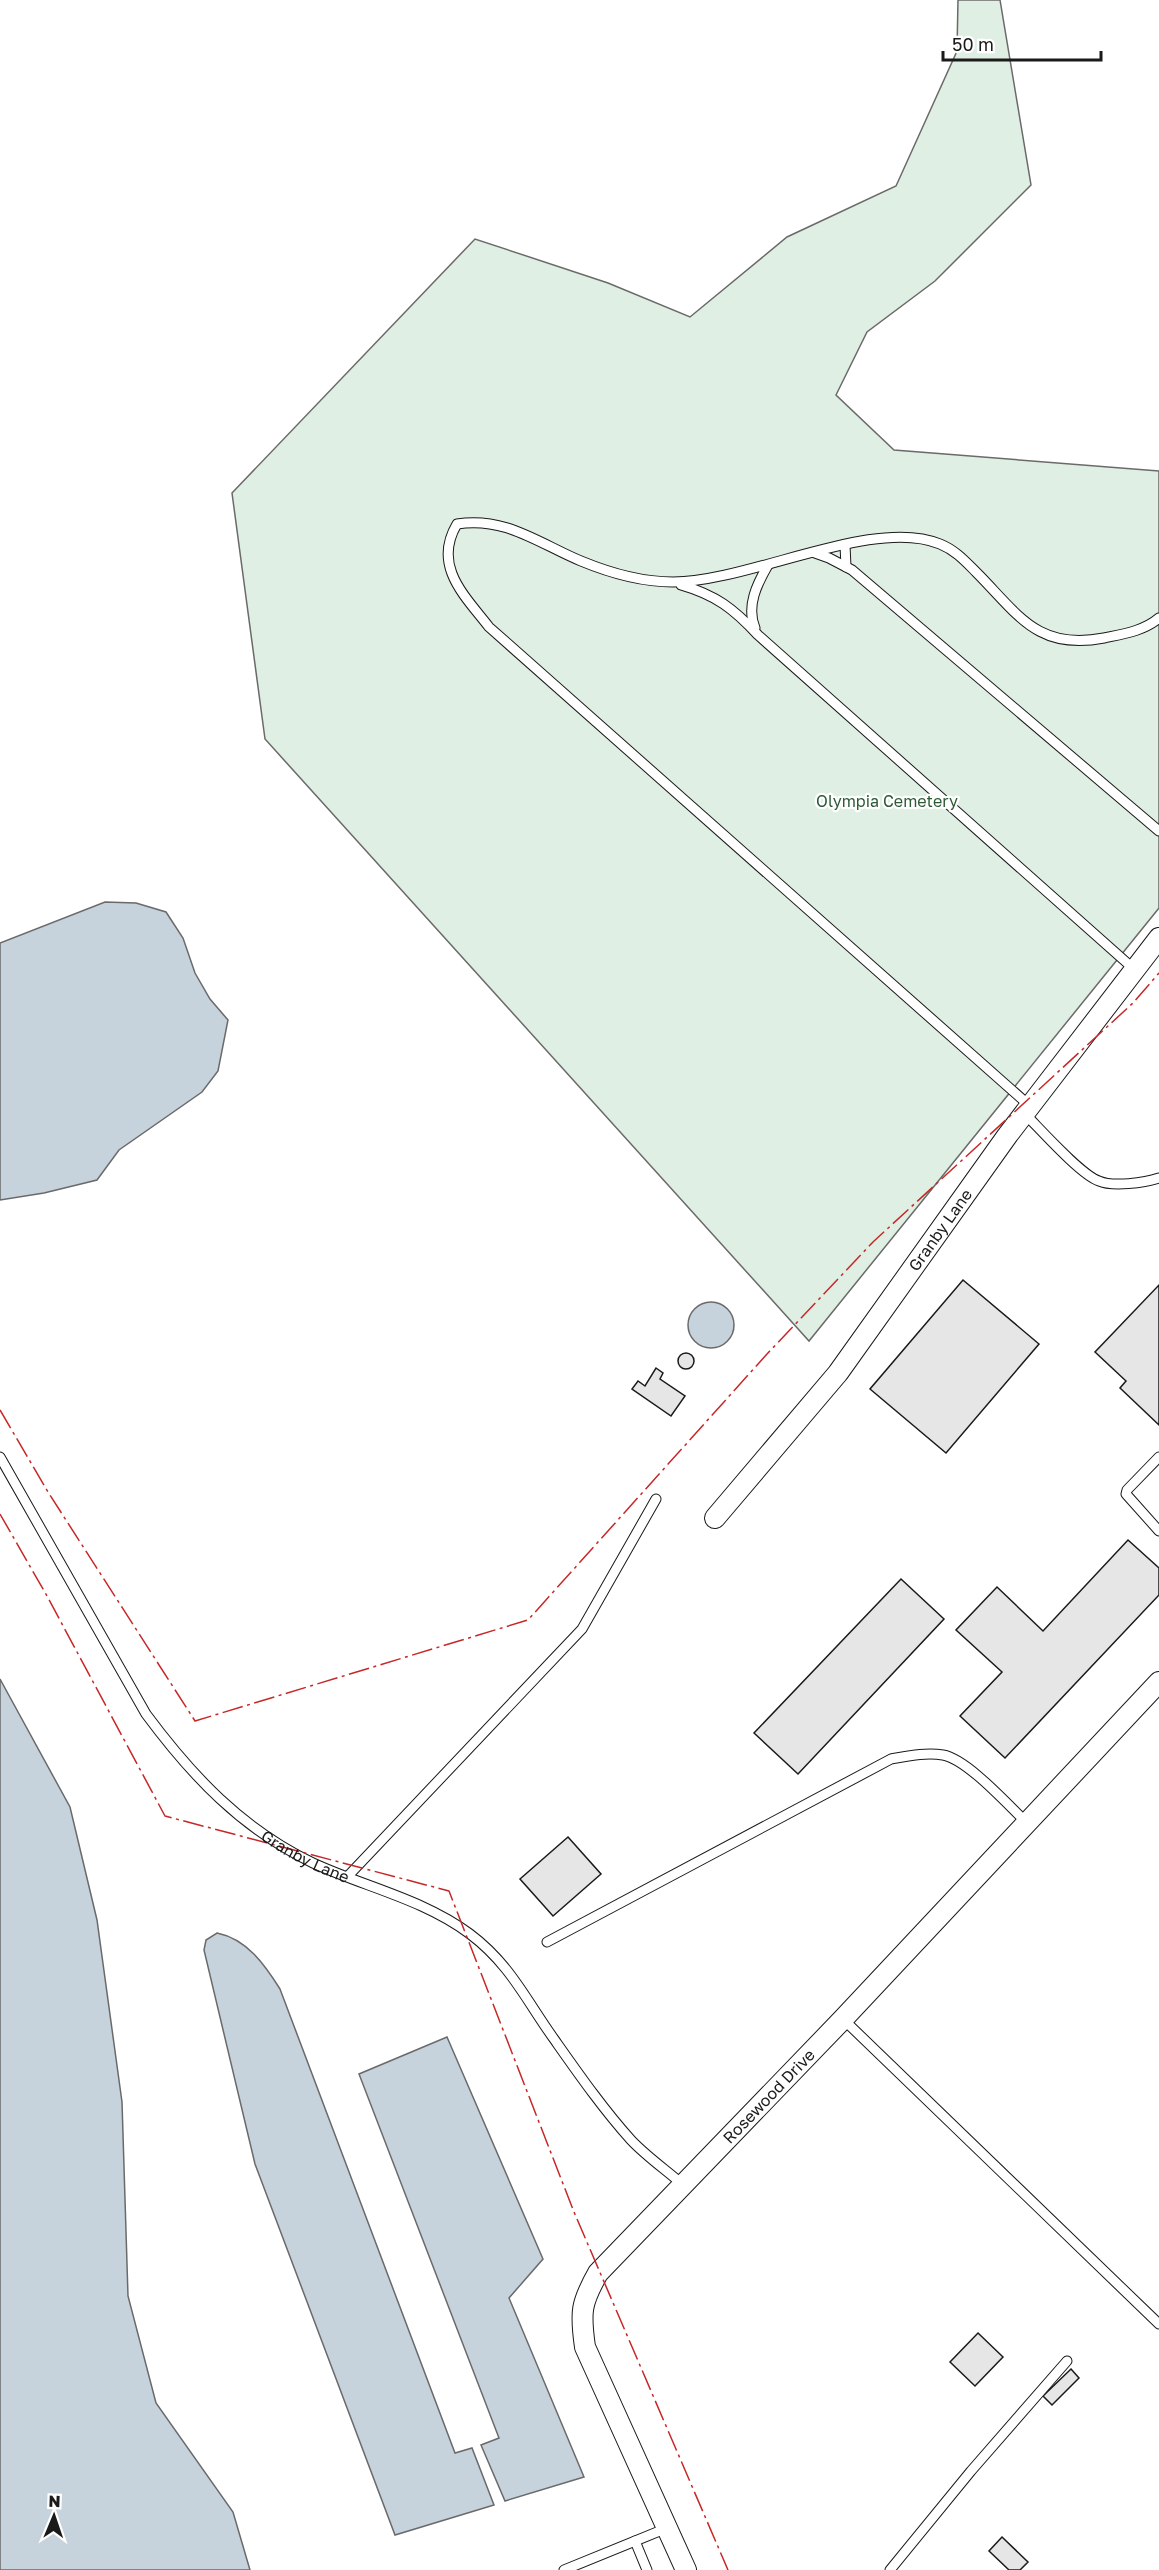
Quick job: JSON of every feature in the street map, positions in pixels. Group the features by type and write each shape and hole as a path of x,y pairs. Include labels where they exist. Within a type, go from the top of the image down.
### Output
{"street":[{"name":"Granby Lane","path":"715,1518 838,1373 1007,1136 1159,938"},
{"name":"Rosewood Drive","path":"686,2570 585,2347 581,2317 586,2295 598,2273 843,2019 1159,1682"}],"lane":[{"path":"1135,970 722,601 699,590 670,582 615,573 580,561 531,536 499,524 472,522 458,524 451,535 448,556 453,581 489,627 1028,1111 1072,1161 1099,1181 1143,1184 1159,1178"},
{"path":"670,582 694,582 844,545 891,537 939,544 958,555 1011,610 1035,631 1055,639 1091,640 1157,624"},
{"path":"844,545 846,567"},
{"path":"815,553 846,567 1159,831"},
{"path":"758,635 751,619 752,602 768,565"},
{"path":"1159,1456 1127,1490 1126,1494 1159,1531"},
{"name":"Granby Lane","path":"0,1457 146,1714 174,1752 215,1796 243,1820 313,1863 435,1913 469,1934 498,1958 525,1993 560,2047 632,2140 682,2184"},
{"path":"348,1876 582,1629 656,1499"},
{"path":"548,1942 891,1759 923,1754 943,1755 959,1760 1027,1823"},
{"path":"843,2019 1158,2321"},
{"path":"890,2570 1067,2361"},
{"path":"564,2570 667,2528"},
{"path":"635,2541 646,2570"}],"green space":[{"name":"Olympia Cemetery","path":"958,0 1000,0 1031,185 935,281 867,332 836,395 894,450 1159,471 1159,908 809,1341 265,739 232,493 475,239 608,283 690,317 787,237 896,186 957,51"}],"shaded area":[{"path":"105,902 136,903 166,912 183,938 195,973 210,999 228,1020 218,1071 202,1092 119,1150 97,1180 44,1193 0,1200 0,943"},
{"path":"711,1302 720,1303 728,1308 733,1316 733,1334 728,1342 720,1347 711,1348 702,1347 694,1342 689,1334 688,1325 689,1316 694,1308 702,1303"},
{"path":"0,1679 70,1807 97,1920 122,2102 128,2296 156,2403 233,2512 250,2570 0,2570"},
{"path":"217,1933 237,1941 254,1954 280,1989 455,2453 472,2448 494,2505 395,2535 255,2164 204,1950 206,1940"},
{"path":"447,2037 543,2259 509,2298 584,2477 505,2501 481,2445 499,2438 359,2074"}],"building":[{"path":"963,1280 1039,1344 946,1453 870,1389"},
{"path":"1159,1285 1159,1425 1120,1388 1126,1381 1095,1352"},
{"path":"683,1353 689,1353 694,1361 692,1367 683,1369 678,1364 678,1358"},
{"path":"656,1368 663,1373 660,1379 685,1396 671,1416 632,1389 638,1381 645,1386"},
{"path":"1128,1540 1159,1568 1159,1595 1005,1758 960,1716 1002,1672 956,1630 997,1587 1043,1631"},
{"path":"901,1579 944,1619 798,1774 754,1733"},
{"path":"568,1837 601,1874 553,1916 520,1879"},
{"path":"978,2333 1003,2357 975,2386 950,2362"},
{"path":"1071,2369 1079,2378 1052,2405 1043,2396"},
{"path":"1002,2537 1028,2562 1020,2570 1009,2570 989,2551"}],"power":[{"path":"0,1410 48,1492 195,1721 528,1620 767,1354 873,1242 1133,1003 1159,973"},
{"path":"0,1514 47,1596 165,1816 449,1891 574,2212 728,2570"}]}
